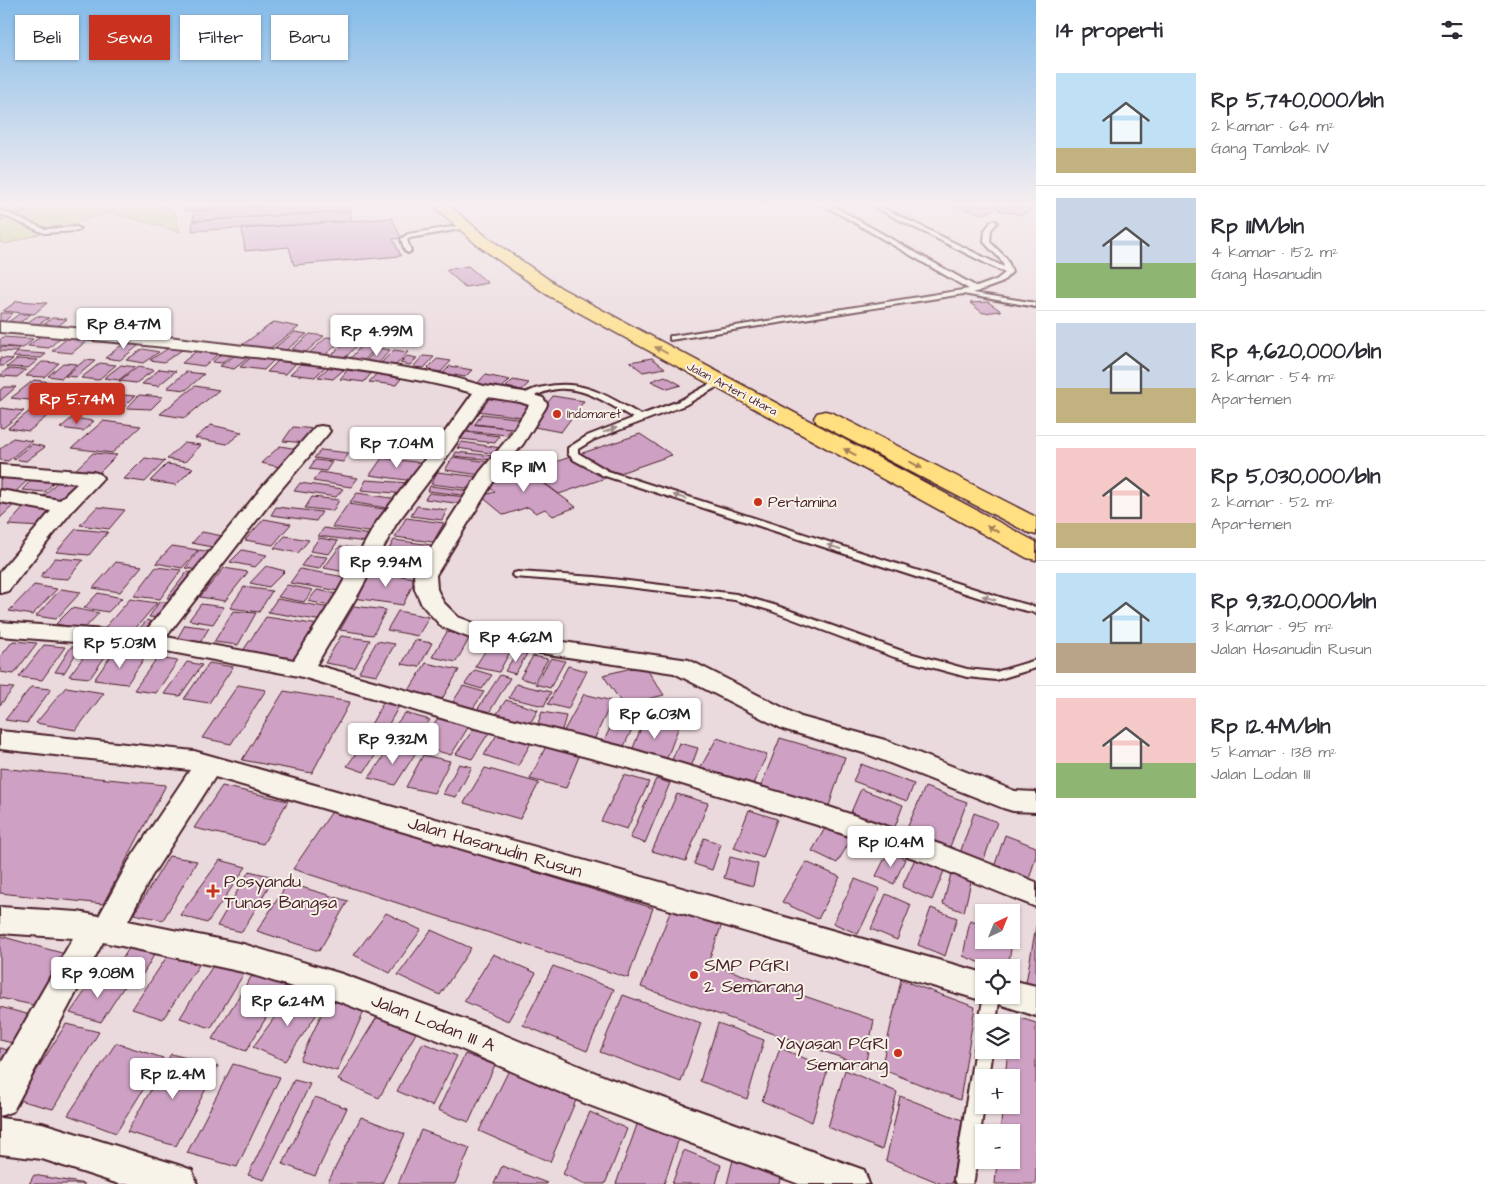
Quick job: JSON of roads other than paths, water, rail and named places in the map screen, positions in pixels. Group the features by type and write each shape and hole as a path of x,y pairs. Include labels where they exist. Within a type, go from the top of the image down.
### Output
{"highway":[{"name":"Jalan Arteri Utara","path":"507,260 555,292 1036,552"},
{"name":"Jalan Arteri Utara","path":"540,260 566,278 673,338 1036,527"}],"street":[{"path":"2,329 135,338 344,363 437,378 483,391 524,397 537,402 537,406 516,440 490,472 425,575 426,589 432,606 450,622 496,640 680,666 792,723 876,747 1013,801 1036,802"},
{"path":"301,670 348,593 386,523 436,458 483,391"},
{"path":"150,641 270,490 321,431"},
{"path":"0,472 94,478 65,507 0,586"},
{"path":"0,496 65,507"},
{"path":"0,629 150,641 301,670 475,719 631,759 816,814 932,853 1036,895"},
{"name":"Jalan Hasanudin Rusun","path":"0,740 194,761 975,983"},
{"path":"0,1099 101,929 208,765"},
{"name":"Jalan Lodan III A","path":"0,920 101,929 243,958 342,988 473,1038 602,1093 850,1184"},
{"path":"1020,997 1036,1002"},
{"path":"0,1136 42,1141 178,1184"}],"lane":[{"path":"924,260 976,290"},
{"path":"985,260 1009,272"},
{"path":"1005,260 1009,272"},
{"path":"673,338 976,290 994,285 1006,277 1009,272"},
{"path":"958,293 1036,305"},
{"path":"719,382 682,403 590,438 573,448 573,454 605,473 997,600 1036,610"},
{"path":"524,397 542,388 569,385 584,388 641,419"},
{"path":"518,575 595,580 736,597 774,608 898,654 967,673 996,676 1036,664"},
{"path":"964,1180 982,1059"}],"place":[{"name":"Indomaret","path":"557,414"},
{"name":"Pertamina","path":"758,502"},
{"name":"Posyandu Tunas Bangsa","path":"213,891"},
{"name":"SMP PGRI 2 Semarang","path":"694,975"},
{"name":"Yayasan PGRI Semarang","path":"898,1053"}]}
